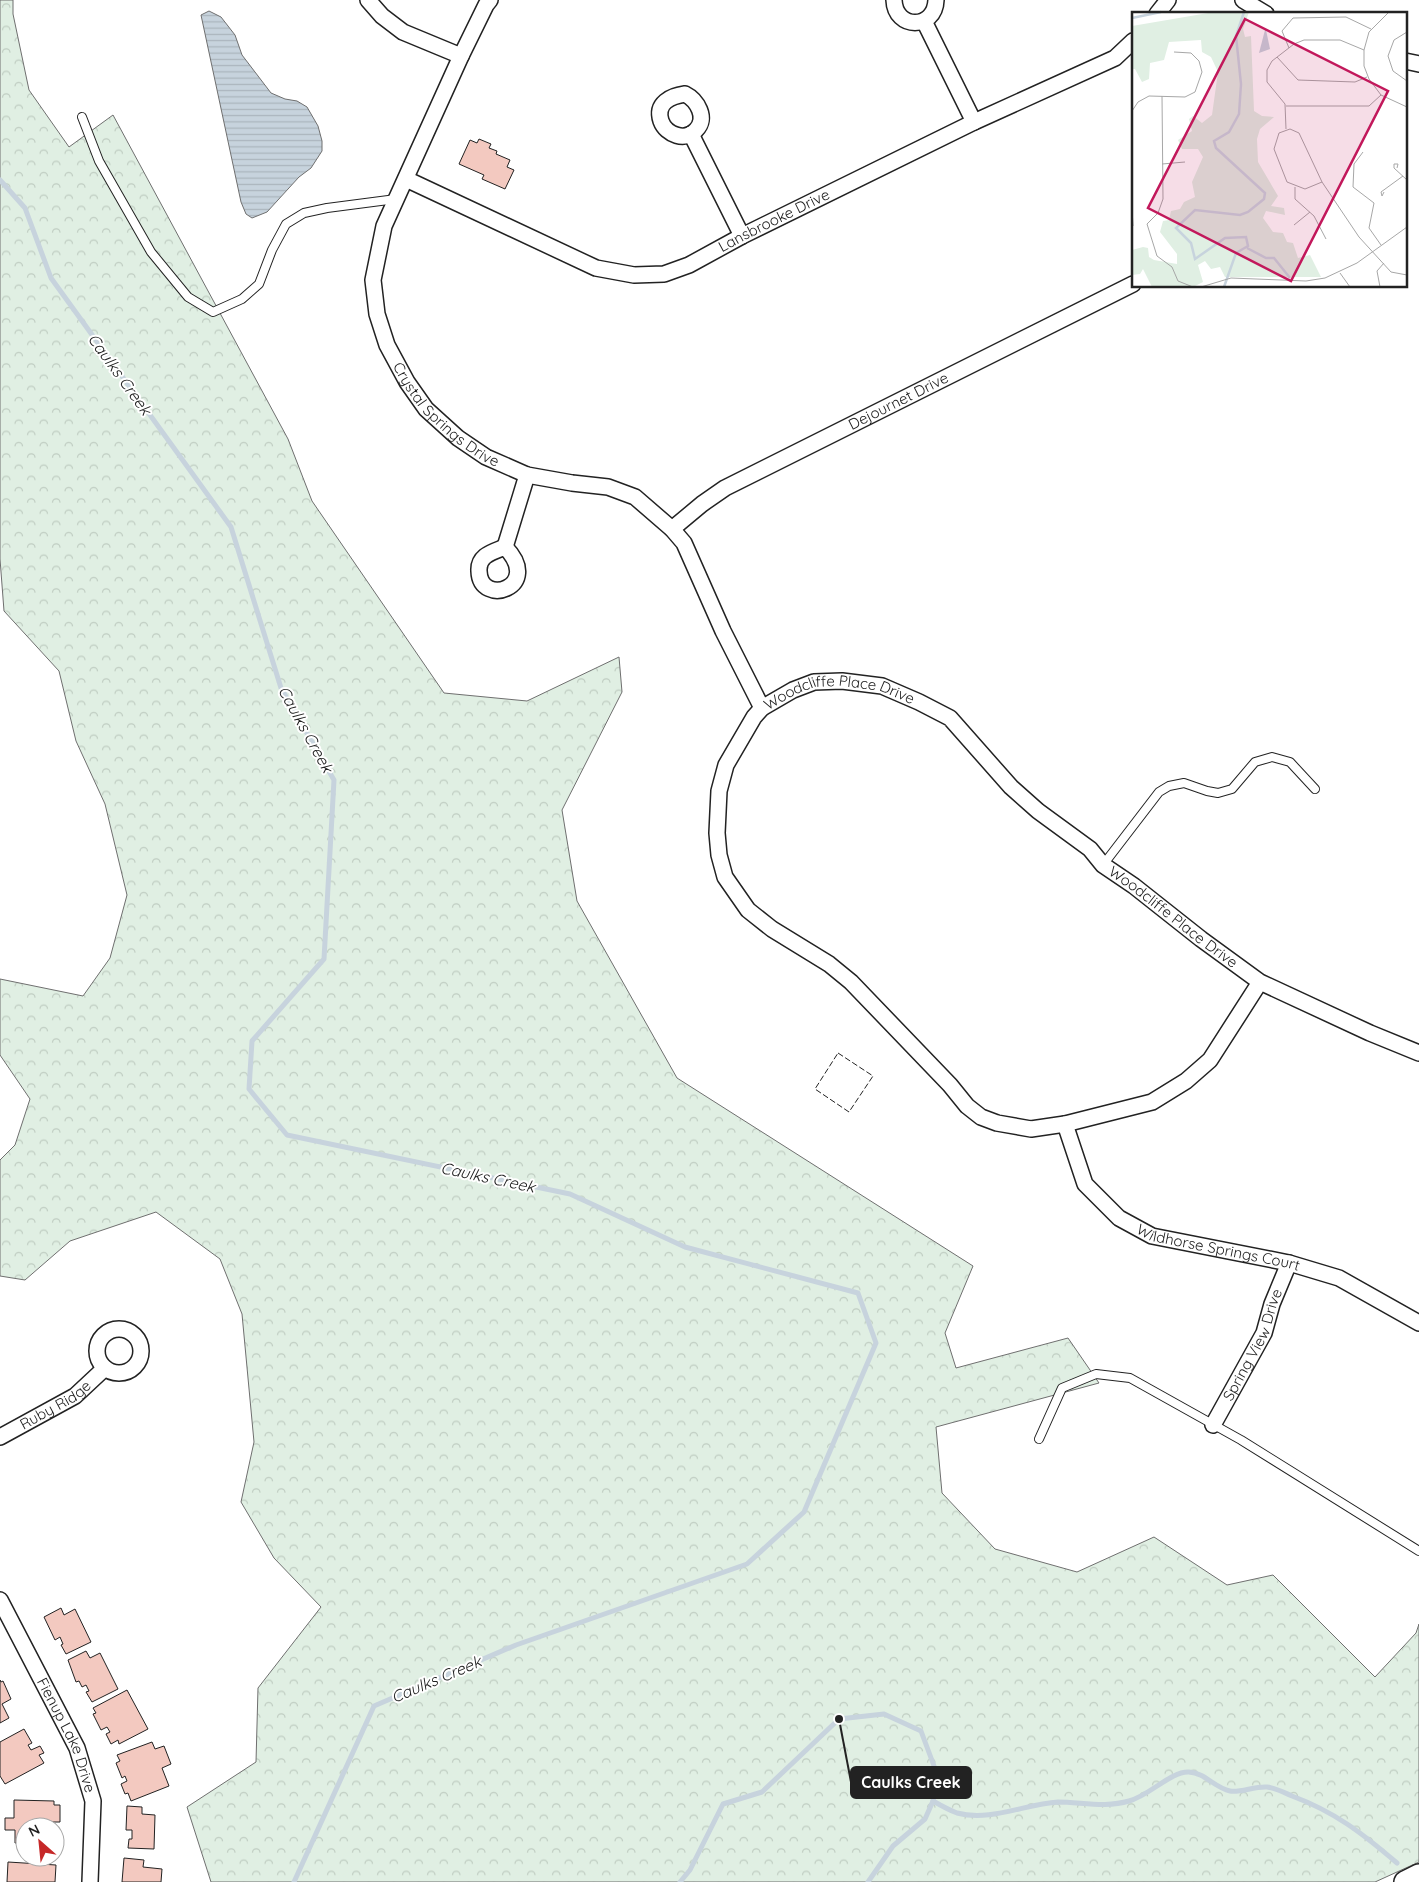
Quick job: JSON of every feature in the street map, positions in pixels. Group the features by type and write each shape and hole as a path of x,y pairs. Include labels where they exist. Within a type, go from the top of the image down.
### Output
{"main road":[{"path":"1405,1882 1419,1875"}],"street":[{"path":"368,0 382,16 403,32 461,56"},
{"name":"Crystal Springs Drive","path":"490,0 461,56 384,226 373,280 377,314 387,345 407,382 426,408 458,438 486,457 527,475 608,487 635,497 672,529 684,543 723,631 762,708"},
{"path":"894,0 895,8 903,19 917,23 924,21 933,13 936,0"},
{"path":"1159,12 1168,0"},
{"path":"1243,0 1263,12"},
{"path":"924,21 974,122"},
{"name":"Lansbrooke Drive","path":"406,179 596,268 634,275 664,274 689,265 742,236 974,122 1115,58 1132,42"},
{"path":"1406,61 1419,64"},
{"path":"691,134 742,236"},
{"name":"Dejournet Drive","path":"672,529 725,488 1132,284"},
{"path":"505,547 527,475"},
{"name":"Woodcliffe Place Drive","path":"1260,982 1210,1060 1186,1081 1152,1102 1065,1124 1031,1129 998,1123 981,1117 967,1106 950,1085 852,982 829,964 772,929 748,910 725,877 719,855 717,833 719,791 726,765 754,717 762,708 794,690 814,682 842,681 882,686 950,718 1011,786 1038,811 1090,849 1103,864 1260,982 1370,1033 1419,1053"},
{"name":"Wildhorse Springs Court","path":"1065,1124 1085,1184 1119,1218 1152,1236 1289,1264 1339,1278 1419,1323"},
{"name":"Spring View Drive","path":"1213,1425 1264,1333 1272,1304 1289,1264"},
{"name":"Ruby Ridge","path":"0,1437 75,1396 105,1368"},
{"name":"Fienup Lake Drive","path":"0,1600 77,1748 93,1801 90,1882"}],"lane":[{"path":"82,117 99,161 151,252 188,297 213,312 242,299 259,284 272,250 286,224 304,213 396,199"},
{"path":"1103,864 1158,792 1169,786 1184,783 1218,793 1232,789 1255,762 1272,757 1290,762 1315,789"},
{"path":"1039,1439 1062,1388 1096,1374 1130,1378 1213,1425 1419,1551"}],"green space":[{"path":"0,0 13,0 13,14 29,90 69,147 113,115 288,439 312,501 444,693 527,701 619,657 622,692 562,810 577,901 677,1078 973,1266 945,1333 956,1368 1068,1338 1099,1383 936,1427 942,1493 995,1549 1077,1572 1154,1537 1227,1585 1273,1575 1375,1677 1416,1633 1419,1624 1419,1862 1375,1882 211,1882 187,1807 256,1762 258,1688 321,1607 274,1558 241,1502 254,1442 242,1314 220,1259 156,1212 70,1241 25,1280 0,1276 0,1160 15,1145 30,1099 0,1055 0,979 83,996 110,958 127,895 105,804 76,741 59,671 4,611 0,559"}],"shaded area":[{"path":"209,11 221,17 235,35 242,55 271,93 285,99 297,101 307,107 318,126 322,141 322,151 311,168 299,177 267,212 252,218 246,214 241,202 201,15"}],"building":[{"path":"479,139 491,144 489,148 497,151 496,154 510,160 507,167 514,170 505,189 482,179 484,175 459,164 470,140 477,143"},
{"path":"61,1608 64,1615 75,1609 91,1642 66,1654 61,1645 63,1644 60,1637 55,1640 44,1617"},
{"path":"86,1651 90,1658 100,1653 118,1689 92,1702 86,1692 89,1691 86,1685 82,1687 79,1681 76,1682 68,1660"},
{"path":"0,1680 1,1682 3,1681 11,1699 2,1704 9,1718 0,1723"},
{"path":"127,1690 148,1729 119,1744 118,1740 111,1744 106,1734 110,1732 107,1727 101,1730 93,1714 96,1713 93,1708"},
{"path":"24,1729 32,1743 28,1745 31,1750 40,1746 44,1753 39,1755 44,1763 5,1784 0,1776 0,1742"},
{"path":"152,1742 155,1749 164,1746 171,1764 162,1768 169,1786 131,1801 128,1793 125,1794 121,1784 127,1781 125,1776 122,1778 116,1763 120,1761 117,1755"},
{"path":"14,1800 54,1801 54,1805 60,1805 60,1817 15,1817 15,1830 5,1830 5,1818 14,1818"},
{"path":"127,1806 142,1807 142,1814 155,1815 154,1849 128,1848 129,1839 132,1839 132,1830 126,1830"},
{"path":"124,1858 144,1860 143,1867 162,1869 161,1882 122,1882"},
{"path":"8,1862 15,1862 15,1867 56,1867 55,1882 7,1882"}],"waterway":[{"name":"Caulks Creek","path":"0,180 25,208 51,278 231,527 281,688 334,780 324,959 252,1041 249,1089 287,1135 570,1194 685,1247 858,1293 876,1343 804,1512 747,1564 516,1645 374,1706 294,1882"},
{"name":"Caulks Creek","path":"680,1882 690,1870 723,1804 762,1792 839,1719 884,1714 921,1731 937,1774 933,1801 925,1819 893,1846 868,1882"},
{"path":"933,1801 957,1813 969,1815 995,1814 1058,1802 1120,1803 1137,1798 1175,1775 1189,1772 1200,1775 1230,1791 1267,1787 1277,1789 1307,1802 1348,1824 1397,1863"}],"fence":[{"path":"838,1053 873,1076 849,1112 815,1089 838,1053"}],"place":[{"name":"Caulks Creek","path":"839,1719"}]}
